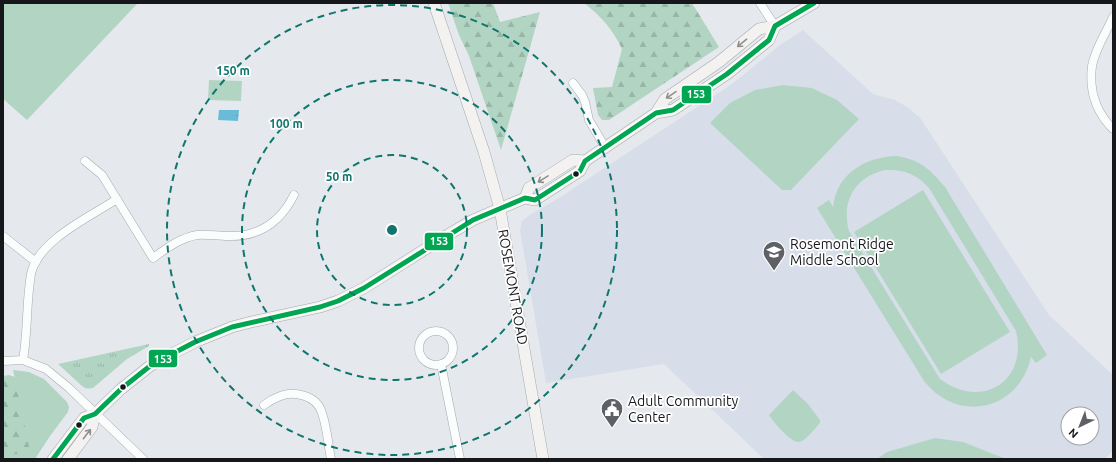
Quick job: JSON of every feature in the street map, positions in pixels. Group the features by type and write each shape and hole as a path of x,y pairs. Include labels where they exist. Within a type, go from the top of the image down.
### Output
{"main road":[{"name":"ROSEMONT ROAD","path":"434,3 484,152 500,209 543,459"},
{"path":"53,459 84,418 95,414 121,389 150,366 195,342 220,332 247,323 315,308 338,301 364,288 460,227 524,198 535,200 580,171 585,161 656,113 665,99 719,62 760,29 775,26 798,11 814,3"},
{"path":"68,459 92,427 95,414"}],"street":[{"path":"760,3 775,26"},
{"path":"1113,17 1099,46 1092,65 1092,86 1096,104 1106,122 1113,129"},
{"path":"573,82 582,95 589,120 605,148"},
{"path":"85,161 102,175 154,258 178,242 187,238 204,235 238,236 250,234 260,230 270,225 281,216 288,208 294,196"},
{"path":"23,360 32,273 36,262 45,248 54,239 117,200"},
{"path":"3,236 36,262"},
{"path":"437,331 443,332 453,343 451,356 448,360 441,364 436,365 428,363 422,359 419,344 424,335 437,331"},
{"path":"3,361 23,360 46,369 143,459"},
{"path":"441,364 460,459"},
{"path":"264,405 278,396 292,393 313,399 322,412 331,459"}],"shaded area":[{"name":"Rosemont Ridge Middle School","path":"803,30 873,94 895,100 909,108 921,119 1049,315 1113,375 1113,450 1105,459 764,459 664,364 546,383 520,230 522,221 732,84 780,45"}],"green space":[{"path":"3,3 138,3 27,120 3,99"},
{"path":"448,3 493,3 500,22 540,12 501,150 469,56 459,35"},
{"path":"584,3 692,3 719,47 609,120 602,120 598,115 593,88 612,87 622,49 606,24"},
{"path":"209,80 242,81 241,101 208,100"},
{"path":"783,85 812,88 837,100 859,119 791,190 782,190 710,123 730,103 755,90"},
{"path":"897,156 912,160 924,166 945,187 1047,355 1036,363 1031,357 1024,375 1014,390 1001,400 986,405 970,407 953,403 938,395 924,381 817,208 829,200 833,207 840,185 854,169 885,157","holes":["885,170 909,173 920,179 929,188 1016,331 1018,349 1015,364 1008,377 998,386 985,391 971,392 956,388 940,379 849,231 847,210 849,200 858,184 875,173"]},
{"path":"923,190 1010,332 941,374 854,232"},
{"path":"149,344 149,346 127,359 93,388 83,387 58,364"},
{"path":"13,370 29,372 44,379 67,402 69,407 68,412 35,459 3,459 3,457 30,451"},
{"path":"9,375 17,378 34,459 3,459 3,376"},
{"path":"793,390 808,404 820,420 820,423 810,434 804,440 799,442 787,436 769,415"},
{"path":"935,438 963,442 1006,459 877,459 887,452"}],"water":[{"path":"219,110 239,110 238,121 218,120"}],"transit line":[{"name":"153","path":"53,459 84,418 95,414 121,389 150,366 195,342 232,327 320,307 338,301 364,288 473,220 525,198 535,200 580,171 585,161 656,113 673,110 727,74 769,40 775,26 814,3"}],"place":[{"name":"Rosemont Ridge Middle School","path":"774,272"},
{"name":"Adult Community Center","path":"612,428"}]}
